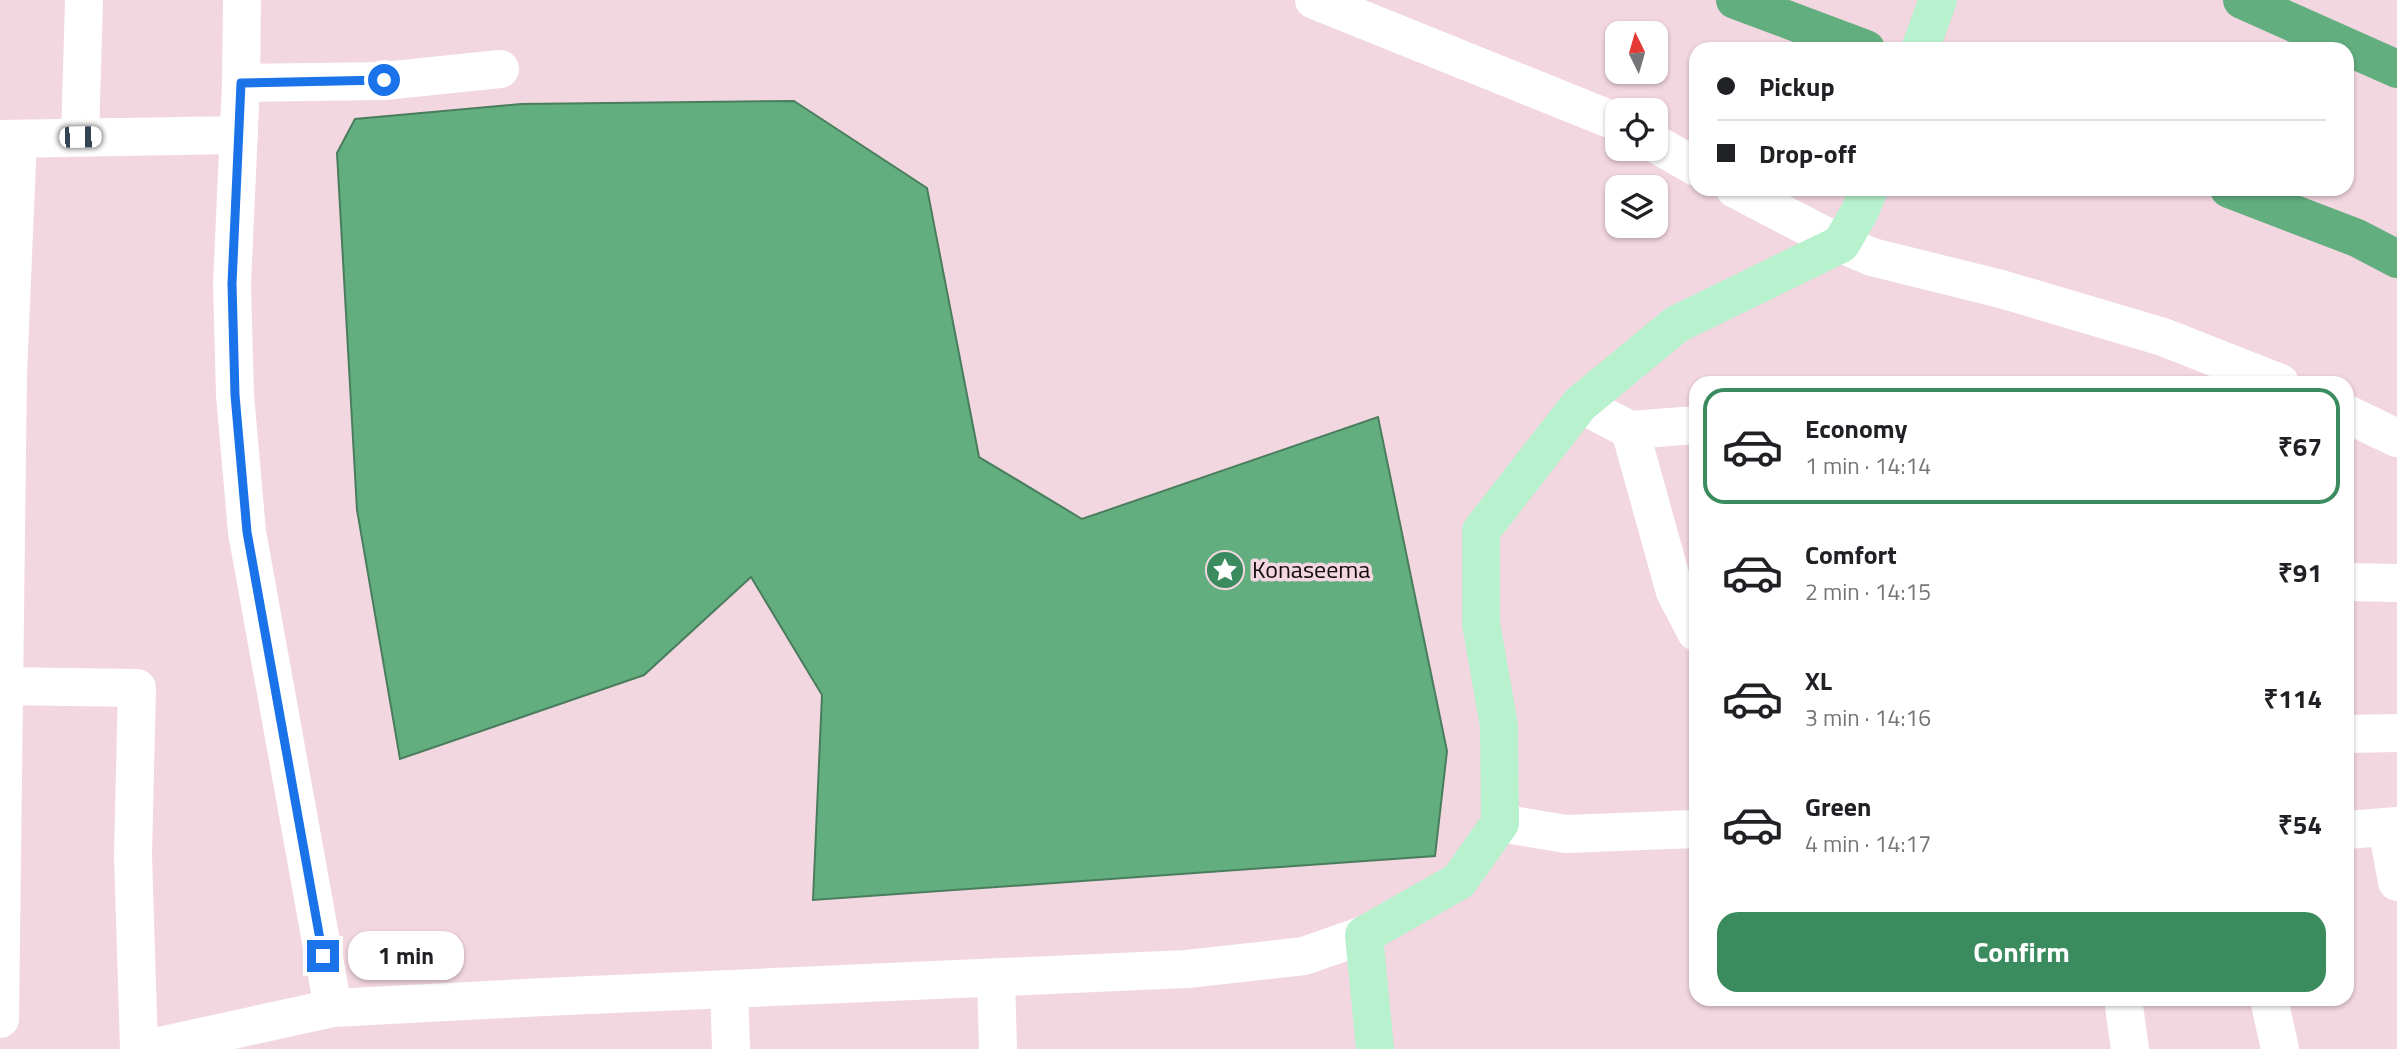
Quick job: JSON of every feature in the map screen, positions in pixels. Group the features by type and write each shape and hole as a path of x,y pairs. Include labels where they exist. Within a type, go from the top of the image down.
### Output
{"main road":[{"path":"1923,42 1938,0"},
{"path":"1375,1049 1364,935 1458,881 1500,823 1499,726 1480,623 1481,531 1580,404 1677,324 1841,244 1865,200"}],"street":[{"path":"80,137 84,0"},
{"path":"242,0 232,284 235,395 247,532 333,1008"},
{"path":"1314,0 1605,117"},
{"path":"241,83 384,80 500,69"},
{"path":"0,1019 1,686 8,374 9,139 239,135"},
{"path":"1668,151 1689,163"},
{"path":"1748,196 1872,257 2001,289 2163,337 2262,376"},
{"path":"1580,404 1630,430 1689,426"},
{"path":"2354,417 2397,438"},
{"path":"1630,430 1685,591"},
{"path":"2354,582 2397,583"},
{"path":"1,686 137,688 133,855 139,1049"},
{"path":"2354,734 2397,733"},
{"path":"1500,823 1566,834 1689,829"},
{"path":"2354,830 2392,827 2397,882"},
{"path":"146,1049 333,1008 1187,970 1304,956 1364,935"},
{"path":"996,978 998,1049"},
{"path":"729,989 731,1049"},
{"path":"2124,1006 2130,1049"},
{"path":"2271,1006 2280,1049"}],"shaded area":[{"path":"794,101 927,188 979,457 1082,519 1378,417 1447,751 1435,856 813,900 822,695 751,577 644,675 400,759 357,510 337,153 355,119 521,104"}],"waterway":[{"path":"1735,0 1847,42"},
{"path":"2242,0 2336,42"},
{"path":"2354,50 2397,69"},
{"path":"2247,196 2357,238 2397,259"}],"place":[{"name":"Konaseema","path":"1225,570"}],"route":[{"path":"323,956 247,532 235,395 232,284 241,83 384,80"}]}
